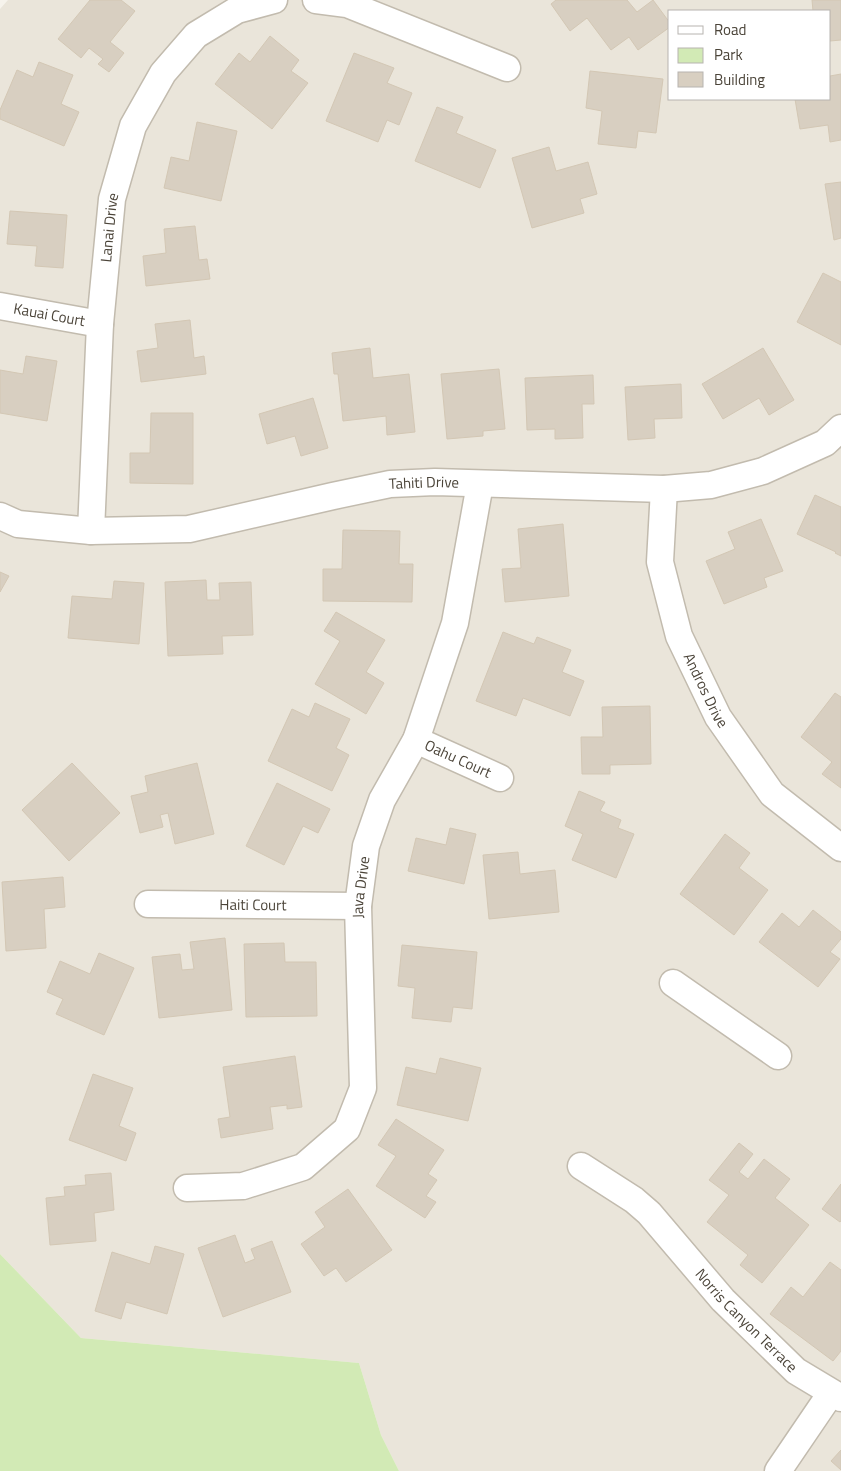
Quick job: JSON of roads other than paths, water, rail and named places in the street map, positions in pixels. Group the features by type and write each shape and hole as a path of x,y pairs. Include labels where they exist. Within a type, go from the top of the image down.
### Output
{"street":[{"name":"Lanai Drive","path":"92,531 100,324 112,199 133,126 163,73 196,35 237,10 274,0"},
{"path":"316,0 347,4 507,68"},
{"name":"Kauai Court","path":"0,306 100,324"},
{"name":"Tahiti Drive","path":"0,516 18,524 92,531 189,529 390,484 435,482 664,489 711,485 763,471 825,443 841,428"},
{"name":"Java Drive","path":"187,1188 244,1186 303,1167 347,1129 363,1088 358,906 366,846 382,800 416,740 455,623 480,484"},
{"name":"Andros Drive","path":"664,489 660,562 679,636 718,717 772,794 841,848"},
{"name":"Oahu Court","path":"416,740 500,778"},
{"name":"Haiti Court","path":"148,904 358,906"},
{"path":"673,983 778,1056"},
{"name":"Norris Canyon Terrace","path":"581,1166 634,1200 649,1213 729,1307 796,1371 836,1396"},
{"path":"778,1471 836,1396"}]}
